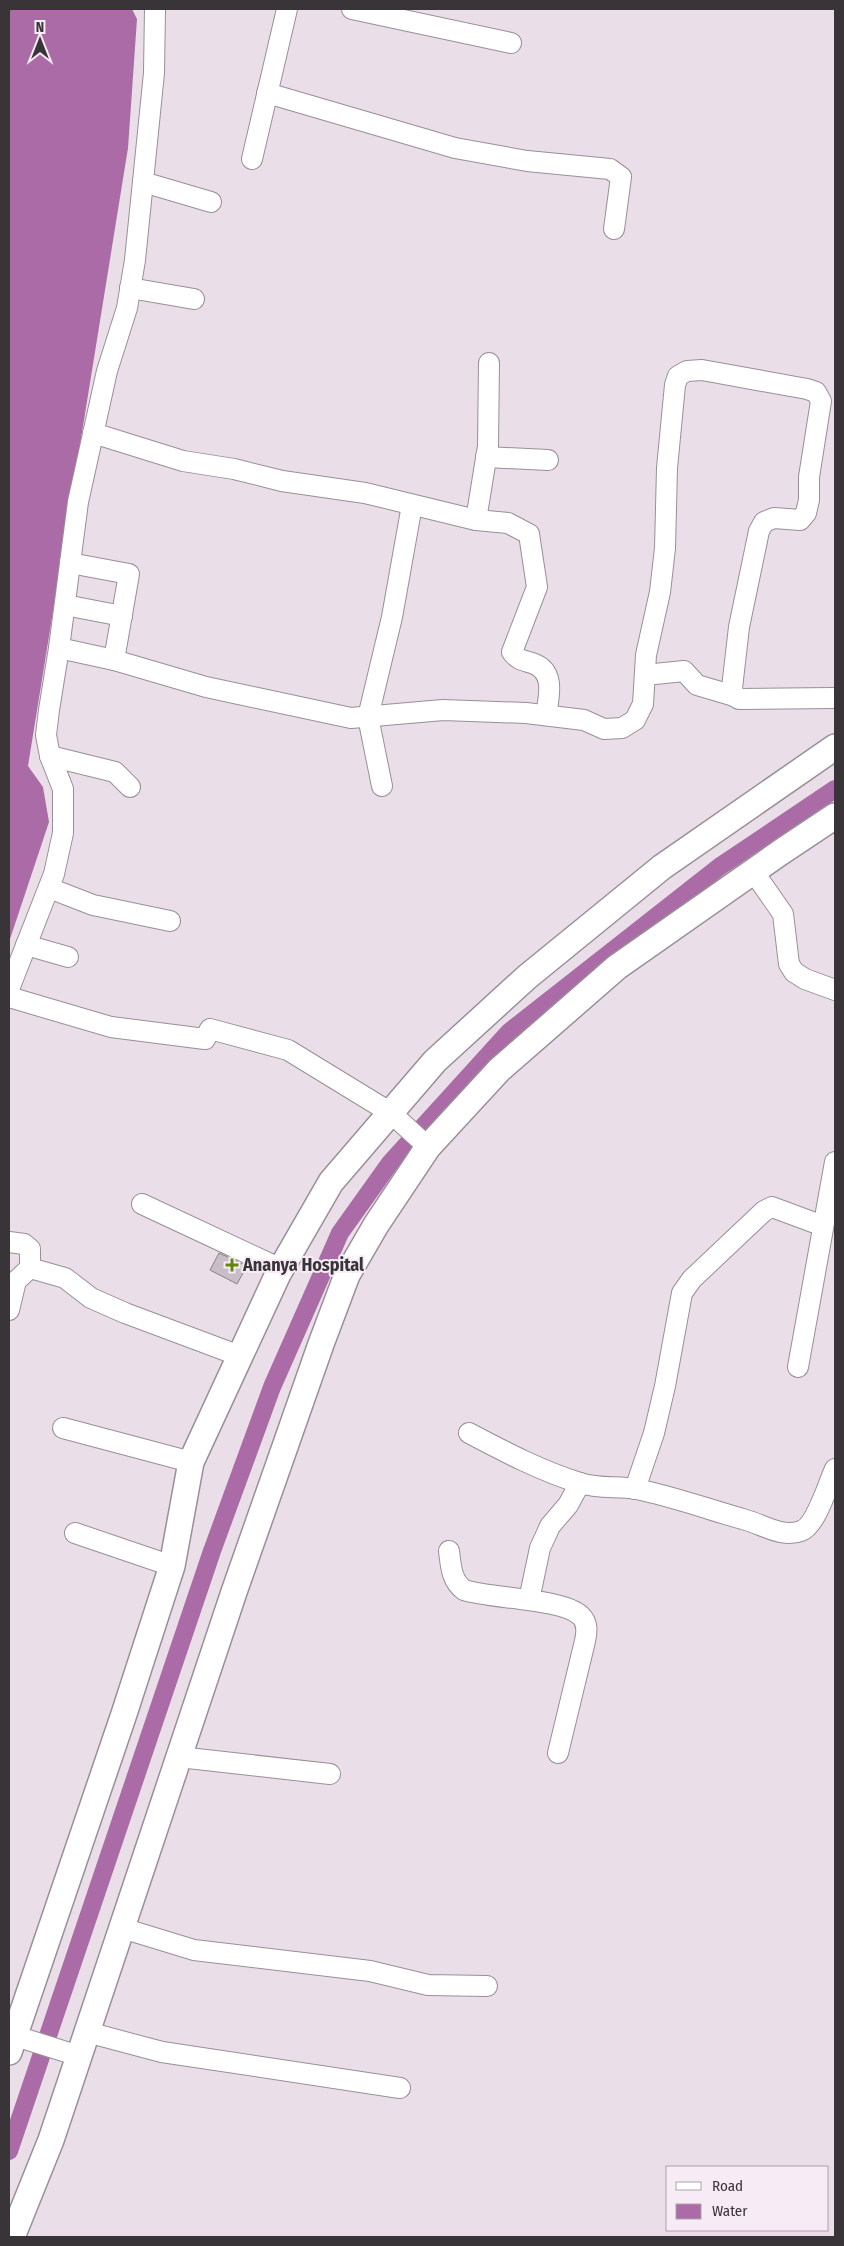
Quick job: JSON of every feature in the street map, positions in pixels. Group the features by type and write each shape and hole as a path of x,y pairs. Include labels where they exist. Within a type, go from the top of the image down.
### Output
{"street":[{"path":"9,989 49,888 63,833 63,789 50,756 46,735 78,502 107,372 127,308 135,260 154,73 156,9"},
{"path":"252,159 287,9"},
{"path":"352,9 511,43"},
{"path":"268,93 455,148 527,161 610,169 621,177 614,229"},
{"path":"143,182 211,202"},
{"path":"130,288 194,300"},
{"path":"476,520 486,457 489,363"},
{"path":"59,648 114,660 206,687 350,718 442,710 546,716 584,720 604,729 622,728 635,720 643,704 646,655 660,592 665,548 669,434 675,385 678,376 687,371 702,370 807,389 816,392 820,401 806,513 800,520 774,518 764,522 759,531 739,627 732,688 734,696"},
{"path":"93,433 183,460 234,469 282,481 365,493 476,520 508,523 529,534 537,587 512,652 518,660 541,667 548,674 550,688 546,716"},
{"path":"486,457 548,460"},
{"path":"382,786 368,717 392,617 412,505"},
{"path":"70,563 129,574 114,660"},
{"path":"65,605 122,616"},
{"path":"645,674 684,672 697,686 734,696 739,700 835,695"},
{"path":"68,2053 16,2041 172,1566 191,1462 281,1269 332,1182 396,1118 435,1062 527,977 662,867 835,747"},
{"path":"50,756 115,772 130,788"},
{"path":"12,2237 51,2140 68,2053 87,2032 234,1592 347,1275 425,1144 499,1070 617,967 835,816"},
{"path":"753,871 783,914 789,964 794,972 806,979 835,990"},
{"path":"49,888 93,905 170,921"},
{"path":"26,945 68,957"},
{"path":"9,996 111,1027 205,1039 210,1029 288,1050 396,1118 425,1144"},
{"path":"798,1366 827,1255 824,1226 835,1162"},
{"path":"142,1204 281,1269"},
{"path":"636,1489 654,1434 682,1293 692,1279 764,1211 772,1207 824,1226"},
{"path":"9,1242 24,1244 30,1249 30,1268 16,1280 9,1310"},
{"path":"30,1268 65,1278 91,1298 125,1313 240,1356"},
{"path":"63,1428 191,1462"},
{"path":"469,1434 530,1465 580,1483 595,1487 636,1489 759,1524 782,1533 799,1532 807,1528 815,1516 835,1469"},
{"path":"529,1600 540,1548 550,1526 568,1505 580,1483"},
{"path":"75,1533 172,1566"},
{"path":"449,1551 456,1583 464,1590 473,1593 529,1600 575,1611 586,1624 587,1631 558,1753"},
{"path":"179,1757 330,1774"},
{"path":"122,1928 194,1950 370,1971 428,1984 488,1986"},
{"path":"87,2032 162,2052 400,2088"}],"water":[{"path":"9,9 132,9 137,19 128,148 28,766 43,787 49,822 9,942"}],"building":[{"path":"219,1253 247,1266 237,1284 210,1270"}],"waterway":[{"path":"9,2151 212,1551 272,1387 340,1233 390,1163 509,1032 719,867 835,789"}],"place":[{"name":"Ananya Hospital","path":"232,1265"}]}
